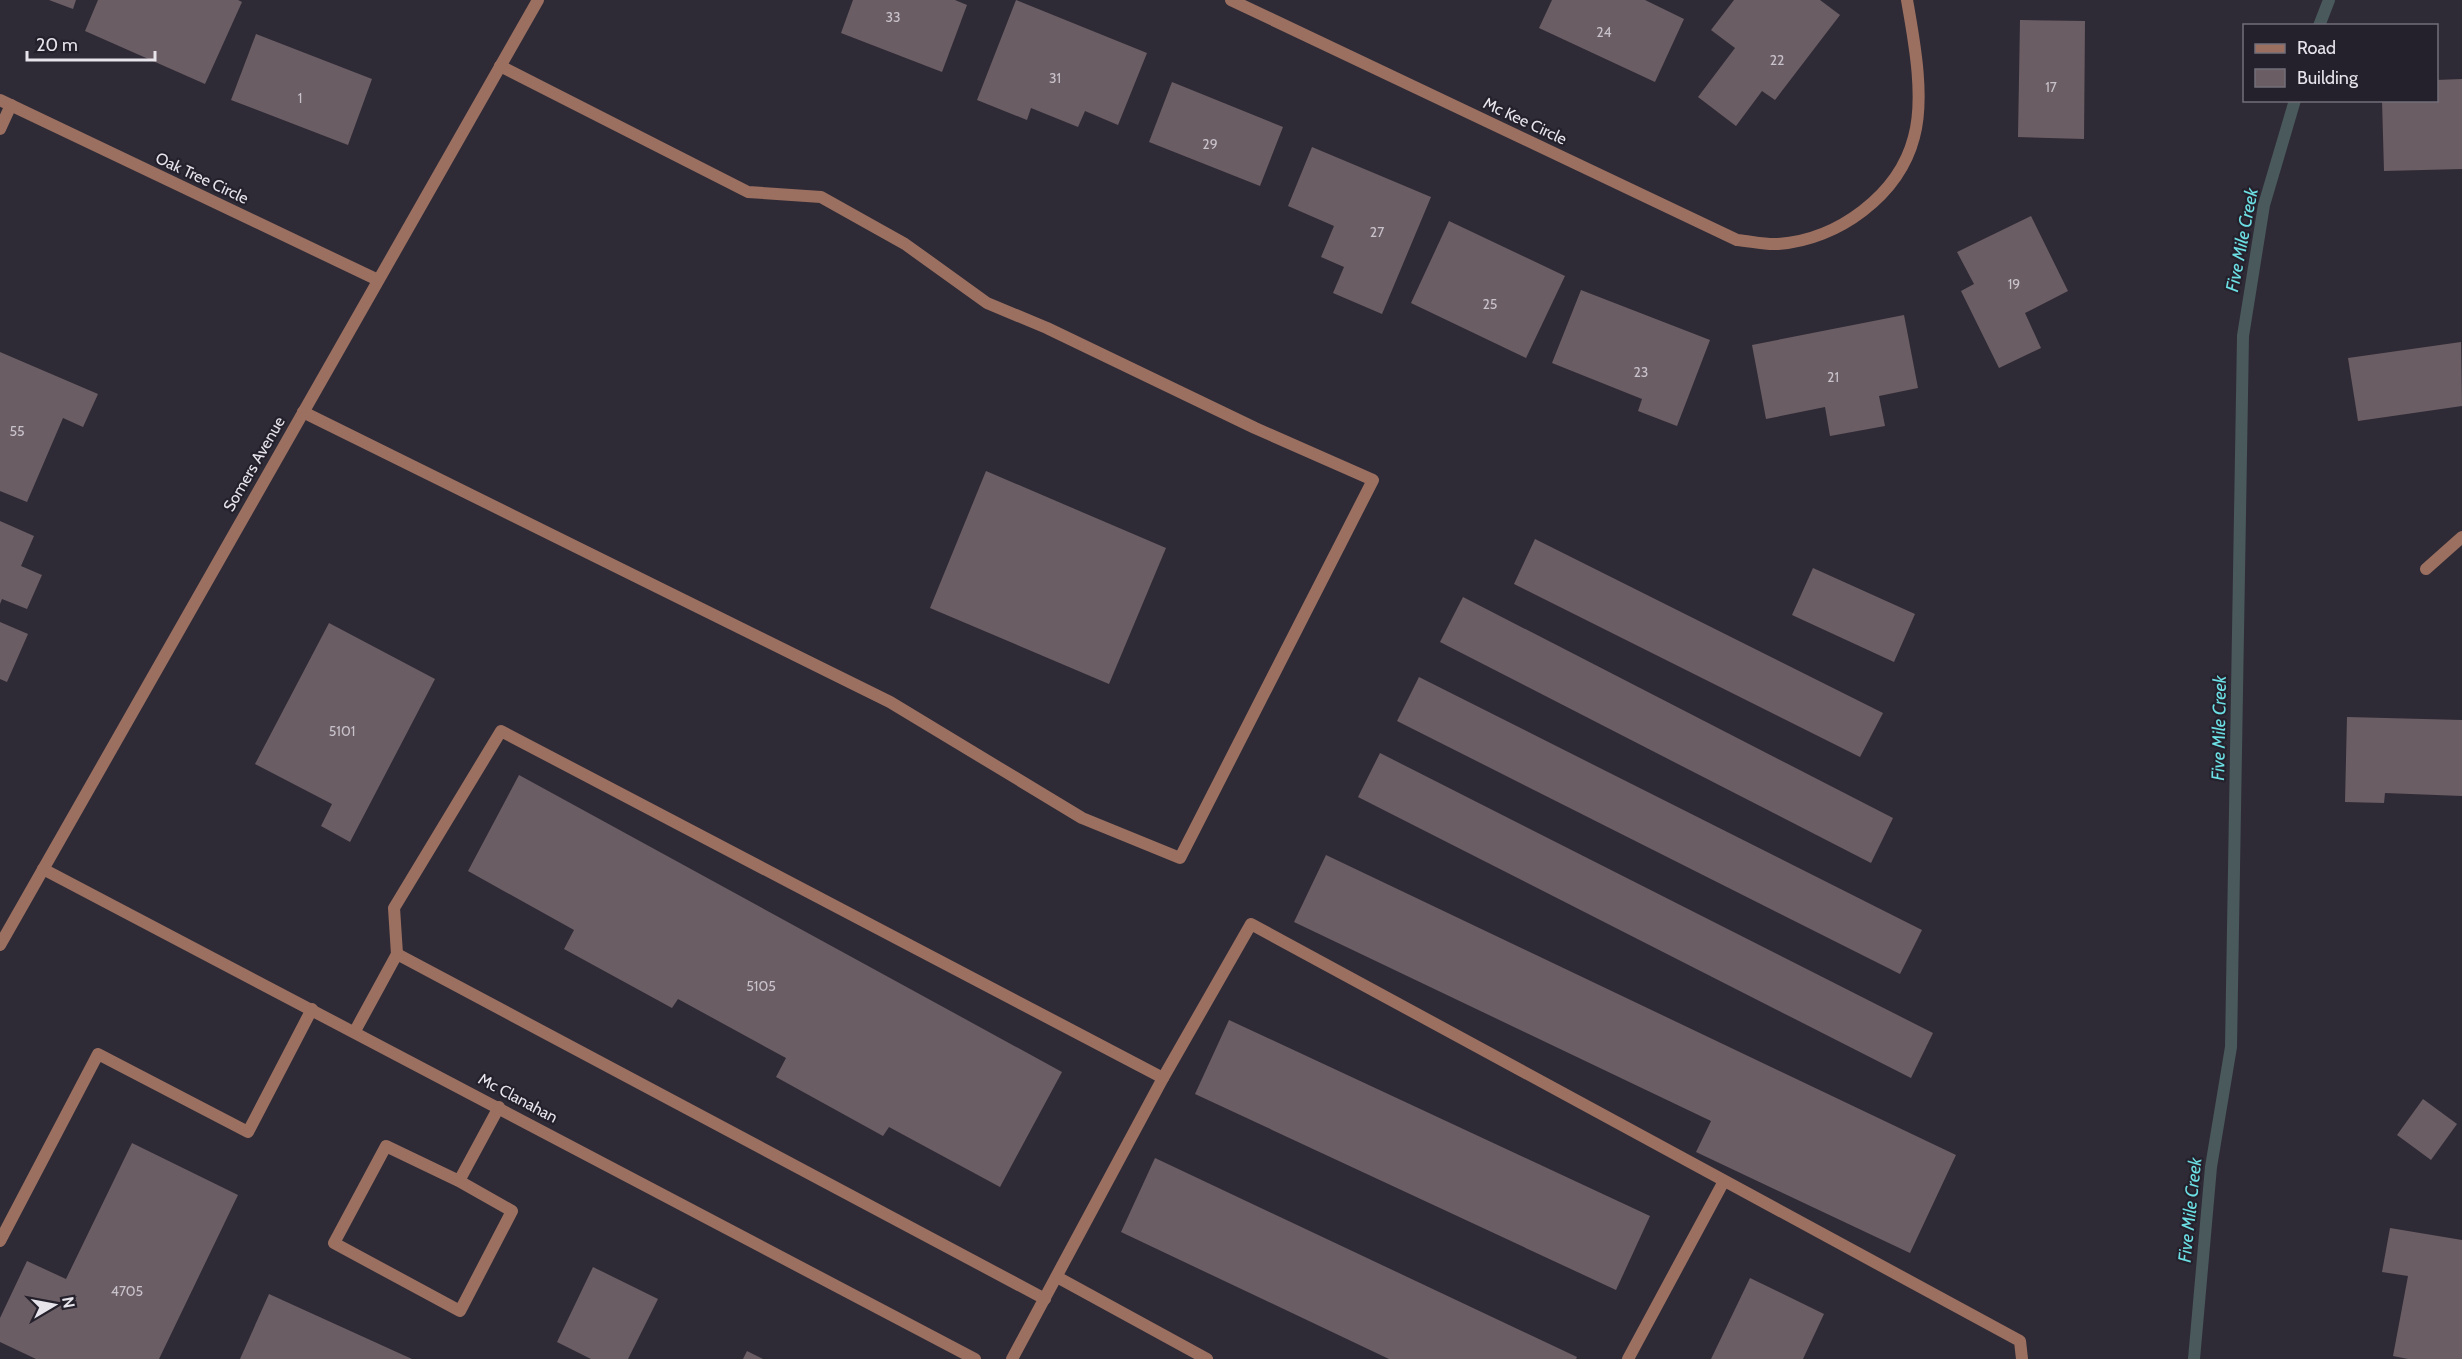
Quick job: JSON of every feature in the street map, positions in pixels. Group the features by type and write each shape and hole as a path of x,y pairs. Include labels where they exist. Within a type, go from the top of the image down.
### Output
{"street":[{"name":"Somers Avenue","path":"0,945 538,0"},
{"name":"Mc Kee Circle","path":"1231,0 1737,240 1778,244 1824,234 1854,219 1889,187 1908,153 1915,136 1918,89 1916,51 1907,0"},
{"path":"303,412 890,702 1082,818 1180,858 1373,480 1256,428 1047,328 987,303 905,244 821,197 748,192 500,66"},
{"name":"Oak Tree Circle","path":"0,129 5,103 378,280"},
{"path":"2426,569 2462,537"},
{"path":"355,1031 397,954 394,908 501,731 1163,1078"},
{"name":"Mc Clanahan","path":"44,869 975,1359"},
{"path":"1012,1359 1163,1078 1251,924 2020,1341 2022,1359"},
{"path":"397,954 1045,1299"},
{"path":"0,1241 98,1054 248,1132 312,1009"},
{"path":"459,1181 499,1107"},
{"path":"386,1146 459,1181 512,1211 460,1311 334,1243 386,1146"},
{"path":"1628,1359 1724,1181"},
{"path":"1057,1277 1207,1359"}],"building":[{"path":"49,0 76,0 73,9"},
{"path":"98,0 238,0 242,2 205,84 85,31"},
{"path":"853,0 955,0 967,5 942,72 841,33"},
{"path":"1016,0 1147,53 1118,125 1085,111 1078,127 1031,108 1027,120 977,100"},
{"path":"1552,0 1645,0 1684,19 1655,82 1539,28"},
{"path":"1734,0 1820,0 1840,15 1775,100 1762,91 1736,126 1698,97 1735,48 1711,30"},
{"path":"2020,20 2085,21 2084,139 2018,137"},
{"path":"256,34 372,79 348,145 231,100"},
{"path":"2462,79 2462,169 2384,171 2382,102 2438,102 2438,80"},
{"path":"1172,82 1283,127 1260,186 1149,142"},
{"path":"1312,147 1431,197 1382,314 1333,293 1344,267 1321,257 1334,226 1288,206"},
{"path":"2031,216 2068,291 2025,313 2041,348 1999,368 1961,291 1974,284 1957,252"},
{"path":"1449,221 1565,276 1526,358 1411,303"},
{"path":"1581,290 1710,340 1677,426 1638,411 1642,399 1552,363"},
{"path":"1904,315 1918,388 1879,396 1885,426 1830,436 1825,407 1766,419 1752,345"},
{"path":"2461,342 2462,406 2358,421 2348,358"},
{"path":"0,352 98,394 83,427 63,418 27,502 0,491"},
{"path":"986,471 1166,548 1109,684 930,608"},
{"path":"0,521 34,536 21,566 42,575 27,609 2,599 0,604"},
{"path":"1535,539 1883,713 1860,757 1514,584"},
{"path":"1813,568 1915,614 1894,662 1792,615"},
{"path":"1463,597 1893,818 1871,863 1440,642"},
{"path":"0,622 28,634 7,682 0,679"},
{"path":"329,623 435,679 350,842 321,826 332,804 255,764"},
{"path":"1419,677 1922,930 1900,974 1397,721"},
{"path":"2347,717 2462,720 2462,796 2385,793 2384,803 2345,802"},
{"path":"1380,753 1933,1033 1911,1078 1358,797"},
{"path":"519,775 1062,1072 1000,1187 889,1127 883,1136 776,1077 786,1058 678,999 672,1008 564,949 574,930 468,871"},
{"path":"1326,855 1956,1155 1910,1253 1696,1152 1711,1121 1294,922"},
{"path":"1229,1020 1650,1216 1616,1290 1195,1094"},
{"path":"2423,1099 2457,1124 2431,1160 2397,1135"},
{"path":"132,1143 238,1195 159,1359 36,1359 0,1342 0,1318 27,1261 66,1279"},
{"path":"1155,1158 1577,1357 1576,1359 1389,1359 1121,1232"},
{"path":"2390,1228 2462,1240 2462,1359 2408,1359 2393,1356 2408,1276 2382,1272"},
{"path":"593,1267 658,1299 628,1359 591,1359 557,1342"},
{"path":"1750,1278 1824,1314 1803,1359 1711,1359"},
{"path":"269,1294 412,1359 240,1359"},
{"path":"747,1351 763,1359 743,1359"}],"waterway":[{"name":"Five Mile Creek","path":"2320,24 2329,0"},
{"name":"Five Mile Creek","path":"2194,1359 2211,1167 2231,1047 2243,336 2264,205 2294,102"}]}
